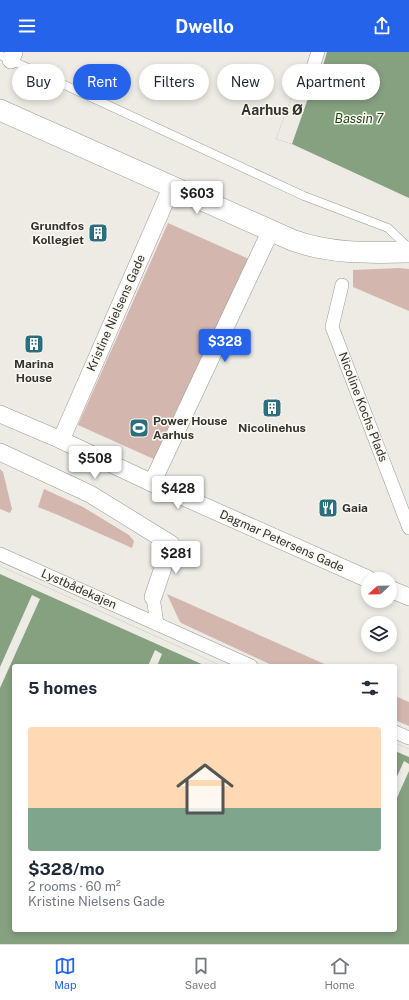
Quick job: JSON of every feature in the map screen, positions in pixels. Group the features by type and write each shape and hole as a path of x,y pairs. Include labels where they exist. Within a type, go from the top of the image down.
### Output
{"street":[{"path":"315,64 318,52"},
{"path":"0,110 292,240 320,249 363,253 409,252"},
{"name":"Kristine Nielsens Gade","path":"61,440 172,186"},
{"path":"152,483 271,230"},
{"name":"Nicoline Kochs Plads","path":"342,285 332,327 409,528"},
{"name":"Dagmar Petersens Gade","path":"0,414 61,440 152,483 361,576"},
{"path":"0,452 90,494 171,544 153,597 157,624"},
{"name":"Lystbådekajen","path":"0,554 247,664"},
{"path":"397,592 409,597"},
{"path":"397,733 409,738"}],"lane":[{"path":"8,56 304,196 388,228 409,248"}],"shaded area":[{"path":"168,223 249,259 158,461 78,425"},
{"path":"409,269 409,311 353,287 353,270"},
{"path":"0,469 3,472 12,509 10,513 0,509"},
{"path":"44,489 83,507 129,535 134,541 132,548 38,507"},
{"path":"167,594 324,664 270,664 181,623"},
{"path":"397,697 409,702 409,726 397,721"}],"water":[{"name":"Bassin 7","path":"327,52 409,52 409,198 292,144 276,139 290,100 380,100 380,64 323,64"},
{"path":"0,566 218,664 12,664 12,932 397,932 397,744 409,749 409,944 0,944"}],"pier":[{"path":"290,100 307,100 292,144 276,139"},
{"path":"0,566 218,664 202,664 0,574"},
{"path":"32,595 40,599 0,688 0,667"},
{"path":"155,650 162,654 158,664 149,664"},
{"path":"397,744 409,749 409,757 397,752"},
{"path":"404,761 409,764 409,771 397,798 397,777"}],"place":[{"name":"Grundfos Kollegiet","path":"98,233"},
{"name":"Marina House","path":"34,344"},
{"name":"Nicolinehus","path":"272,408"},
{"name":"Power House Aarhus","path":"139,428"},
{"name":"Gaia","path":"328,508"}],"district":[{"name":"Aarhus Ø","path":"272,110"}]}
